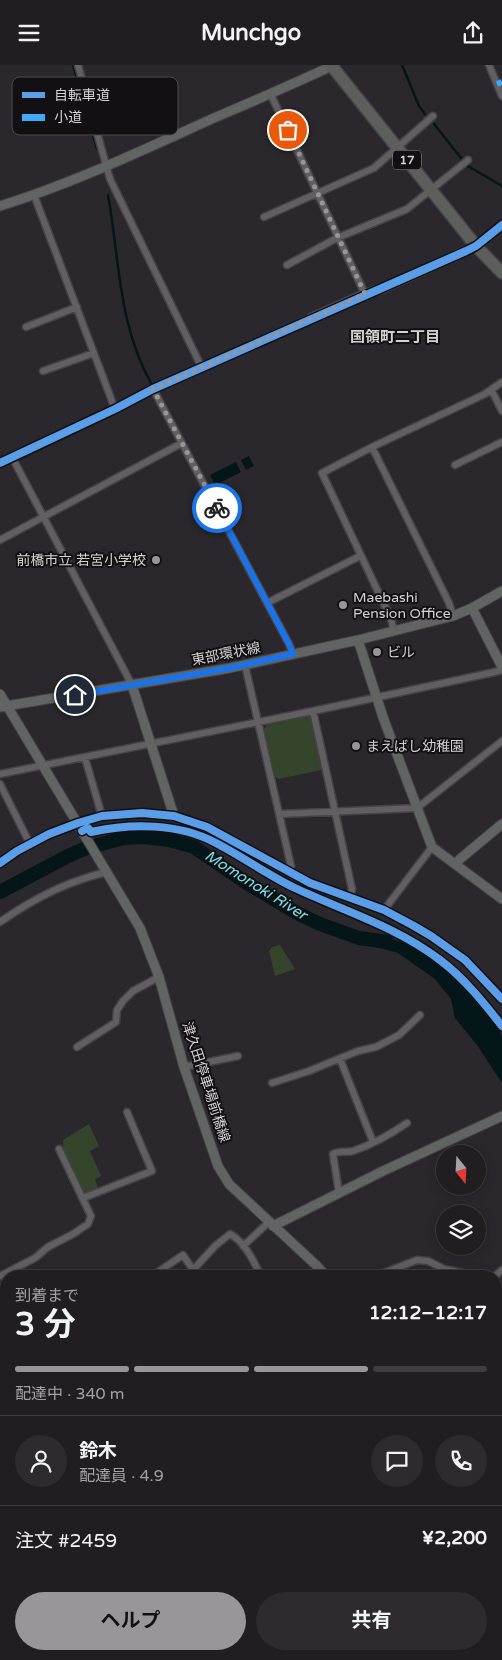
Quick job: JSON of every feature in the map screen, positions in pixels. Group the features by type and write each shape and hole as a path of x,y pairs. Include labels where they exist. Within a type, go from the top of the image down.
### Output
{"highway":[{"name":"17","path":"332,65 432,189 502,281"},
{"name":"17","path":"480,250 502,273"}],"street":[{"path":"0,206 106,167 271,95 332,65"},
{"path":"489,65 500,83 502,96"},
{"path":"271,95 365,294"},
{"path":"264,217 316,192 374,168 433,116"},
{"path":"97,135 110,179 202,367"},
{"path":"287,265 337,238 407,209 468,160"},
{"path":"34,195 115,409"},
{"path":"0,463 153,389 365,294 480,250 502,225"},
{"path":"26,327 77,307"},
{"path":"43,371 94,353"},
{"path":"394,631 391,619 322,473 372,447 492,391 502,382"},
{"path":"153,389 293,654"},
{"path":"492,391 502,411"},
{"path":"455,465 502,442"},
{"path":"0,540 182,443"},
{"path":"372,447 449,603 453,616"},
{"path":"12,457 132,685 174,816"},
{"path":"267,603 360,556"},
{"name":"東部環状線","path":"3,706 245,665 358,640 453,616 472,608 502,591"},
{"path":"0,774 376,698 502,668 472,608"},
{"path":"358,640 376,698 432,847 502,899"},
{"path":"245,665 291,865 288,872"},
{"path":"0,695 3,706 44,766 78,823"},
{"path":"313,711 352,889 350,898"},
{"path":"280,814 417,808 502,741"},
{"path":"85,757 102,816"},
{"path":"0,785 30,844"},
{"path":"0,863 30,844 78,823 102,816 142,813 174,816 207,827 310,883 384,910 431,936 465,960 502,999"},
{"name":"津久田停車場前橋線","path":"78,823 140,928 159,977 184,1067 218,1166 228,1184 321,1270"},
{"path":"456,865 460,859 502,824"},
{"path":"384,910 432,847"},
{"path":"0,922 10,914 53,890 106,869"},
{"path":"78,1047 116,1022 117,1010 133,991 159,977"},
{"path":"272,1083 358,1051 376,1047 397,1037 420,1015"},
{"path":"184,1067 238,1057"},
{"path":"340,1059 373,1142"},
{"path":"83,1198 152,1171 127,1112"},
{"path":"243,1246 271,1224 502,1116"},
{"path":"339,1193 333,1154 338,1151 354,1150 407,1123"},
{"path":"12,1270 35,1258 48,1247 88,1223 91,1216 59,1149"},
{"path":"161,1270 183,1255 193,1270 230,1234 237,1238 250,1253 258,1270"},
{"path":"390,1270 417,1259 449,1270"}],"green space":[{"path":"309,716 313,719 323,766 321,770 279,779 275,777 264,729 267,725"},
{"path":"280,945 295,969 275,976 269,951 272,947"},
{"path":"89,1124 99,1146 90,1151 101,1176 95,1179 98,1188 83,1194 63,1149 63,1140"}],"shaded area":[{"path":"249,456 254,466 246,470 241,460"},
{"path":"236,462 241,472 215,485 210,475"},
{"path":"388,938 403,942 429,957 453,977 494,1023 502,1037 502,1083 477,1045 455,1018 451,999 435,979 398,953 356,941"}],"waterway":[{"path":"73,65 76,77"},
{"path":"402,65 419,106 425,114"},
{"path":"434,124 461,158"},
{"path":"93,135 97,149"},
{"path":"466,165 502,186"},
{"path":"108,195 126,316 132,339 152,385"},
{"name":"Momonoki River","path":"0,892 86,848 124,838 144,837 169,840 194,847 245,882 297,913 320,924 359,938 387,942"}],"marked path":[{"path":"497,84 502,82"}],"cycle path":[{"path":"0,463 153,389 466,251 476,246 502,225"},
{"path":"0,863 17,851 49,834 102,816 142,813 174,816 207,827 310,883 384,910 414,926 465,960 502,999"},
{"path":"82,831 88,828 91,832 138,826 171,828 202,836 285,883 370,920 423,948 457,975 502,1026"}],"way so far":[{"path":"217,508 153,389 365,294 337,238 288,130"}],"place":[{"name":"前橋市立 若宮小学校","path":"156,560"},
{"name":"Maebashi Pension Office","path":"343,605"},
{"name":"ビル","path":"377,652"},
{"name":"まえばし幼稚園","path":"356,746"}],"district":[{"name":"国領町二丁目","path":"395,337"}],"route":[{"path":"75,695 230,668 293,654 217,508"}]}
